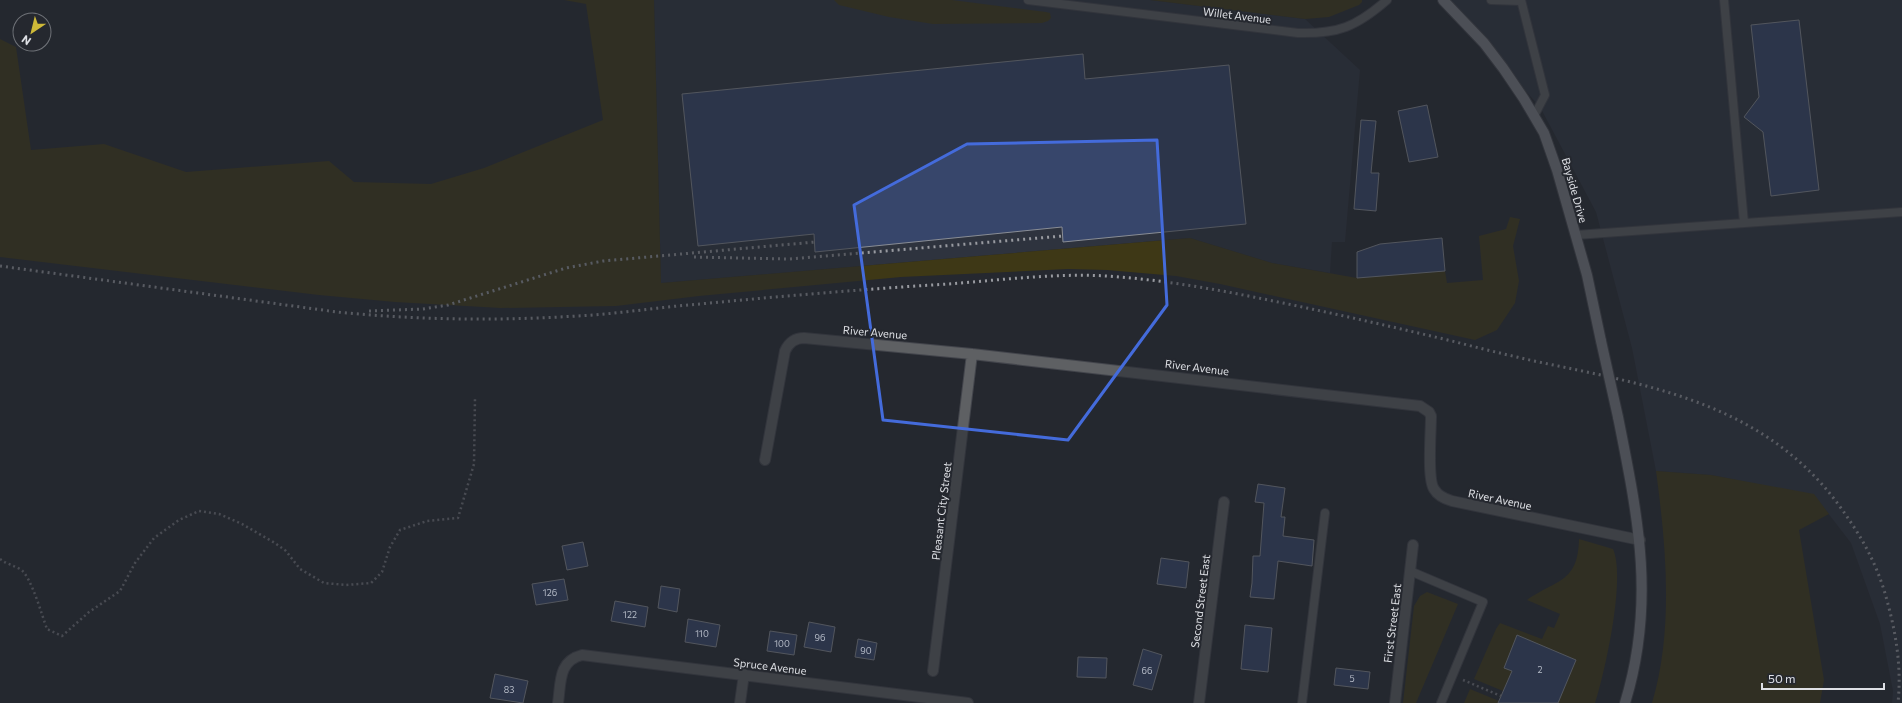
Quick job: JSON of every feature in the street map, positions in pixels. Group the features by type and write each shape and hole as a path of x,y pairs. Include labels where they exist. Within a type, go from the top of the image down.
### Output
{"main road":[{"name":"Bayside Drive","path":"1443,0 1484,43 1512,80 1544,133 1557,170 1587,275 1635,499 1640,540 1642,570 1641,629 1636,662 1625,703"}],"street":[{"name":"River Avenue","path":"766,460 785,351 788,344 794,340 804,338 972,354 1420,406 1429,412 1431,416 1430,479 1434,490 1440,495 1452,502 1640,540"},
{"name":"Pleasant City Street","path":"933,671 972,354"},
{"name":"Second Street East","path":"1199,703 1224,502"},
{"name":"First Street East","path":"1395,703 1413,545"},
{"name":"Spruce Avenue","path":"558,703 562,675 565,666 569,660 582,656 744,674 929,701 968,703"},
{"path":"740,703 744,674"}],"lane":[{"name":"Willet Avenue","path":"1028,0 1298,33 1323,34 1344,29 1372,13 1386,0"},
{"path":"1491,0 1521,0 1545,95 1534,116"},
{"path":"1724,0 1744,223"},
{"path":"1576,236 1902,212"},
{"path":"1302,703 1325,513"},
{"path":"1410,571 1483,602 1441,703"}],"path":[{"path":"0,560 7,565 21,569 31,584 47,629 62,636 89,612 120,592 135,563 154,538 179,520 199,511 219,514 242,524 275,543 286,551 300,569 324,583 346,585 371,583 382,572 390,547 400,530 427,521 458,518 474,464 475,398"},
{"path":"1452,676 1501,696"}],"highlighted area":[{"path":"1157,140 1167,305 1068,440 883,420 854,205 967,144"}],"shaded area":[{"path":"564,0 654,0 661,283 1190,238 1272,263 1357,278 1445,271 1447,283 1483,280 1479,236 1506,229 1510,217 1520,219 1513,246 1519,281 1515,303 1497,330 1475,340 1220,284 1176,276 1107,270 1068,269 901,277 699,296 616,306 501,308 395,302 319,295 0,257 0,39 12,45 12,52 17,52 31,150 104,144 186,172 329,161 354,182 431,184 484,168 603,120 586,4"},
{"path":"654,0 1150,0 1305,19 1360,70 1345,242 1332,242 1330,273 1272,263 1190,238 661,283"},
{"path":"834,0 952,0 1046,12 1050,13 1051,18 1042,23 933,24 889,17 839,5"},
{"path":"1150,0 1362,0 1362,2 1359,5 1329,17 1305,19"},
{"path":"1443,0 1902,0 1902,703 1892,703 1893,691 1880,624 1851,543 1814,495 1711,475 1656,471 1632,348 1596,212 1540,107"},
{"path":"1656,471 1711,475 1814,494 1829,514 1799,530 1824,680 1820,703 1652,703 1659,675 1666,617 1663,528"},
{"path":"1579,539 1613,549 1616,563 1616,602 1613,625 1604,670 1595,703 1558,703 1517,636 1504,667 1512,671 1503,691 1474,679 1500,623 1542,639 1548,626 1554,628 1560,614 1527,600 1564,578 1570,572 1575,564 1578,553"},
{"path":"1427,592 1458,604 1416,703 1403,703 1414,606 1420,596"},
{"path":"1470,689 1499,701 1498,703 1464,703"}],"building":[{"path":"1799,20 1819,190 1771,196 1763,132 1744,117 1759,97 1751,25"},
{"path":"1083,54 1085,79 1229,65 1246,224 1063,242 1062,227 815,252 814,234 698,246 682,94"},
{"path":"1427,105 1438,157 1409,162 1398,111"},
{"path":"1361,120 1376,121 1371,173 1379,173 1376,211 1354,209"},
{"path":"1442,238 1445,271 1357,278 1357,252 1380,244"},
{"path":"1258,484 1285,488 1281,517 1285,517 1283,536 1314,540 1312,566 1278,561 1274,599 1250,597 1253,556 1260,556 1264,503 1255,502"},
{"path":"583,542 588,566 567,570 562,546"},
{"path":"1161,558 1189,562 1186,588 1157,584"},
{"path":"564,579 568,600 536,605 532,584"},
{"path":"661,586 680,589 677,612 658,608"},
{"path":"615,601 648,607 645,627 611,621"},
{"path":"688,619 720,625 716,647 685,642"},
{"path":"809,622 835,627 831,652 804,647"},
{"path":"1245,625 1272,628 1268,672 1241,669"},
{"path":"770,631 797,635 794,655 767,651"},
{"path":"1517,635 1576,660 1558,703 1498,703 1512,671 1504,668"},
{"path":"858,639 877,643 874,660 855,657"},
{"path":"1143,649 1162,655 1152,690 1133,685"},
{"path":"1078,657 1107,658 1106,678 1077,677"},
{"path":"1336,668 1370,672 1368,689 1334,685"},
{"path":"495,674 528,681 523,703 490,698"}],"railway":[{"path":"694,257 789,259 1063,236"},
{"path":"369,311 423,309 448,305 566,268 603,261 815,242"},
{"path":"0,266 337,312 397,317 457,319 547,318 855,290 1048,276 1107,276 1152,280 1218,290 1391,327 1534,361 1619,379 1661,390 1701,404 1739,421 1775,442 1808,470 1838,504 1859,535 1870,556 1884,590 1897,646 1899,674 1898,703"}]}
